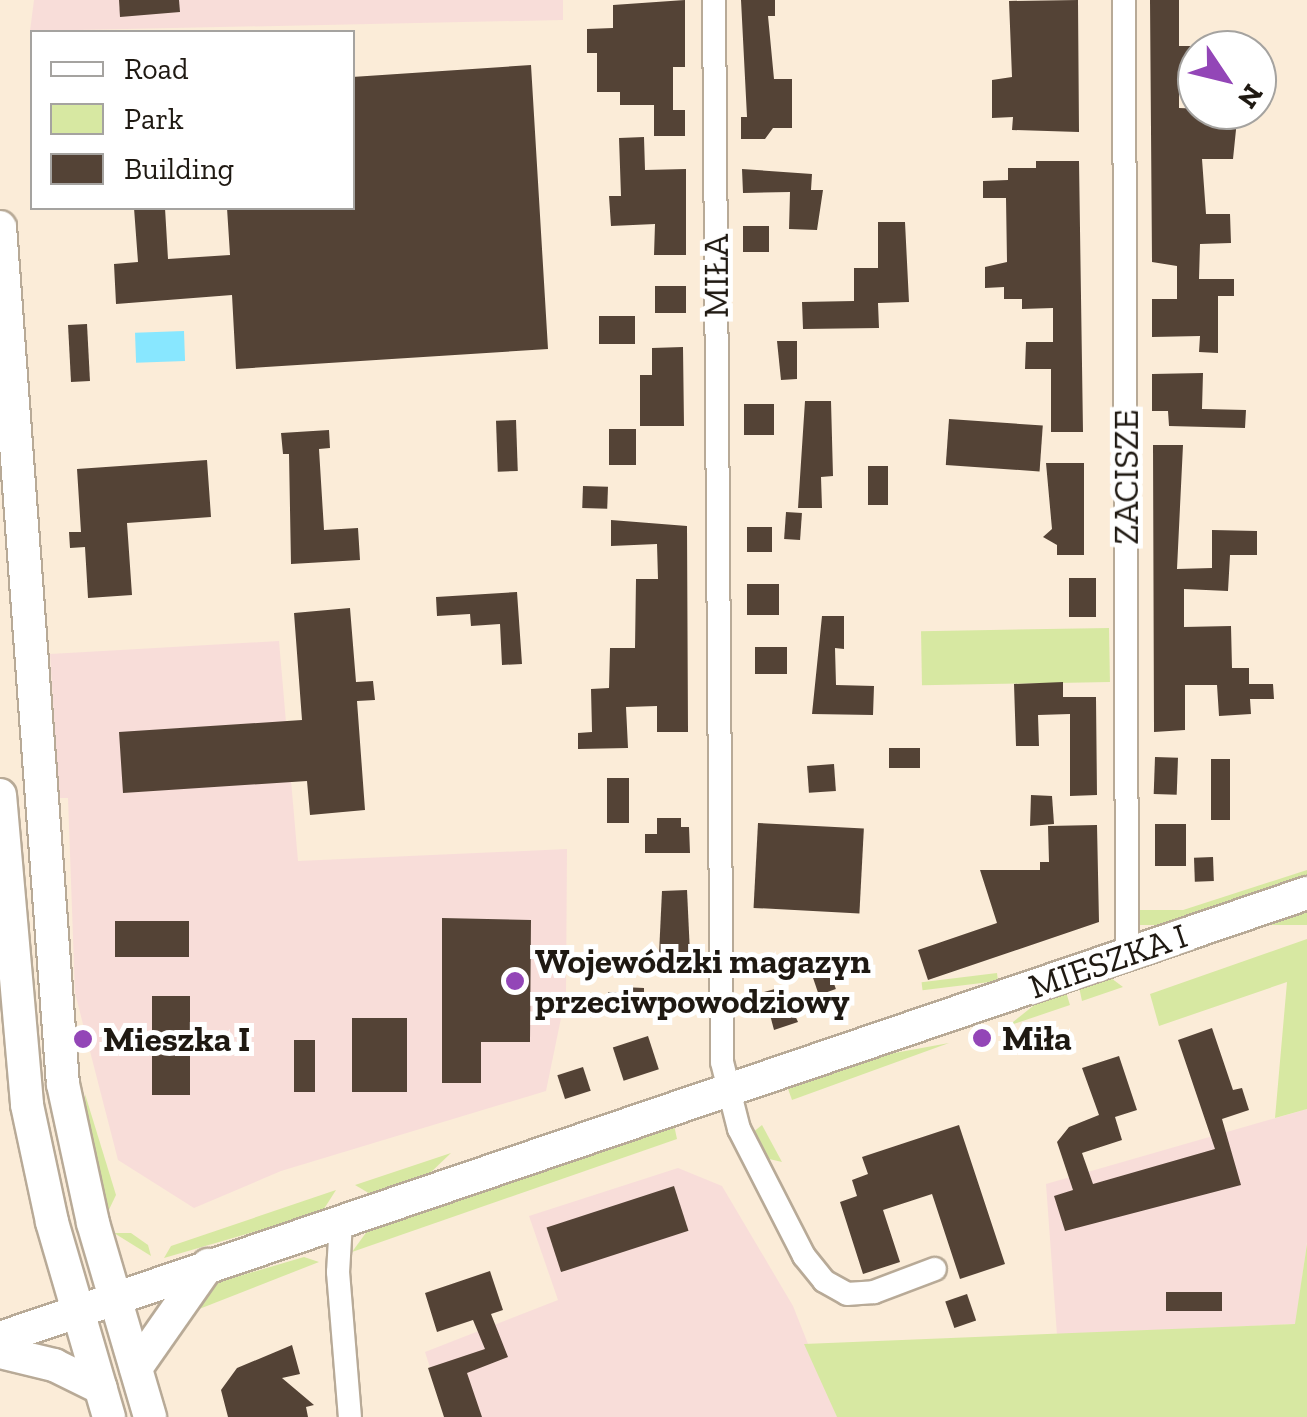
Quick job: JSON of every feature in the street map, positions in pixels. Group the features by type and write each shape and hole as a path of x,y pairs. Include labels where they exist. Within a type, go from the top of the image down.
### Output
{"street":[{"name":"MIŁA","path":"714,0 727,1091 739,1130 804,1256 824,1281 846,1294 860,1293 935,1269"},
{"name":"ZACISZE","path":"1124,0 1128,955"},
{"path":"0,228 53,998 79,1168 150,1417"},
{"path":"0,795 27,1105 77,1309 105,1402"},
{"name":"MIESZKA I","path":"0,1338 114,1295 341,1222 1307,893"},
{"path":"341,1222 338,1272 350,1417"},
{"path":"136,1368 208,1265"},
{"path":"0,1352 54,1365 105,1402"}],"shaded area":[{"path":"34,0 563,0 563,20 30,30"},
{"path":"279,641 298,861 567,849 566,994 546,1091 281,1171 194,1208 118,1160 75,993 68,798 59,798 50,654"},
{"path":"1307,1109 1307,1242 1296,1324 1057,1335 1046,1184"},
{"path":"678,1168 722,1186 793,1306 837,1417 446,1417 425,1352 558,1300 529,1216"}],"green space":[{"path":"1109,628 1110,682 922,685 921,631"},
{"path":"1307,870 1307,877 1161,926 1146,922"},
{"path":"1137,910 1307,910 1307,925 1137,925"},
{"path":"1307,939 1307,1109 1275,1118 1287,982 1159,1026 1150,994"},
{"path":"997,973 998,981 923,990 922,982"},
{"path":"1111,978 1123,987 1082,1001 1079,987"},
{"path":"1066,992 1070,1005 1008,1026 1038,1002"},
{"path":"949,1043 792,1100 787,1086 878,1056"},
{"path":"85,1094 116,1195 105,1218 88,1164"},
{"path":"674,1125 677,1139 352,1252 368,1230"},
{"path":"762,1125 782,1162 765,1158 752,1133"},
{"path":"451,1153 428,1175 372,1195 355,1185"},
{"path":"336,1190 322,1212 164,1258 171,1246"},
{"path":"114,1233 131,1233 148,1245 151,1256"},
{"path":"1307,1244 1307,1417 837,1417 804,1344 1295,1324"},
{"path":"304,1257 319,1262 189,1313 219,1282"}],"water":[{"path":"184,331 185,361 136,363 135,333"}],"building":[{"path":"119,0 179,0 180,12 120,17"},
{"path":"685,0 685,67 673,67 673,110 685,110 685,136 654,136 654,105 620,105 620,92 597,92 597,53 587,53 587,29 613,28 613,5"},
{"path":"741,0 775,0 775,16 768,16 774,79 792,79 792,128 773,128 765,139 741,139 741,117 747,117"},
{"path":"1078,0 1079,132 1012,130 1013,117 992,118 992,80 1012,77 1009,1"},
{"path":"1150,0 1179,0 1177,130 1236,130 1233,159 1202,159 1206,214 1230,214 1231,243 1200,244 1199,279 1234,279 1234,296 1218,296 1218,353 1199,352 1200,336 1152,337 1152,299 1177,299 1177,266 1152,262"},
{"path":"531,65 548,349 236,369 232,295 116,304 114,264 138,262 134,210 165,210 168,259 230,255 227,210 355,210 355,77"},
{"path":"644,137 645,170 686,169 686,255 654,255 655,224 611,226 609,196 621,196 619,138"},
{"path":"1036,161 1079,161 1083,432 1051,432 1051,369 1025,369 1026,342 1053,342 1053,308 1022,309 1022,299 1004,299 1004,287 985,288 985,267 1007,262 1006,198 983,198 983,181 1008,180 1008,168 1036,168"},
{"path":"742,169 812,174 811,190 823,190 817,230 789,229 790,192 743,193"},
{"path":"878,222 905,222 909,302 878,303 879,328 803,329 802,302 854,301 854,268 878,268"},
{"path":"743,226 769,226 769,252 743,252"},
{"path":"655,286 686,286 686,313 655,313"},
{"path":"599,316 635,316 635,344 599,344"},
{"path":"87,324 90,381 71,382 68,325"},
{"path":"777,341 797,341 797,379 781,380"},
{"path":"683,347 684,426 640,426 640,375 652,375 652,348"},
{"path":"1203,373 1202,409 1246,410 1245,428 1169,426 1168,411 1152,411 1152,374"},
{"path":"805,401 831,401 833,476 821,477 822,508 798,508"},
{"path":"744,404 774,404 774,435 744,435"},
{"path":"949,419 1043,426 1040,471 946,465"},
{"path":"516,420 518,471 498,472 496,421"},
{"path":"609,429 636,429 636,465 609,465"},
{"path":"329,430 330,448 319,449 324,530 358,528 360,560 291,564 289,454 283,454 281,433"},
{"path":"1153,445 1183,445 1177,569 1212,568 1212,530 1257,531 1257,555 1230,555 1228,591 1184,589 1184,627 1231,626 1232,668 1249,668 1249,684 1273,684 1274,699 1250,699 1251,714 1219,716 1217,685 1185,685 1185,730 1154,732"},
{"path":"207,460 211,517 127,523 132,595 88,598 85,547 70,548 69,532 81,532 77,469"},
{"path":"1046,463 1084,463 1084,555 1057,555 1057,545 1043,537 1052,529"},
{"path":"868,466 888,466 888,505 868,505"},
{"path":"583,486 608,487 607,509 582,508"},
{"path":"786,512 802,513 800,540 784,539"},
{"path":"611,520 687,526 688,732 657,732 657,706 626,707 628,748 578,749 578,733 592,732 591,689 609,688 610,648 635,648 636,579 658,579 657,544 611,546"},
{"path":"747,527 772,527 772,552 747,552"},
{"path":"1069,578 1096,578 1096,617 1069,617"},
{"path":"747,584 779,584 779,615 747,615"},
{"path":"517,592 522,664 502,665 500,624 471,626 470,614 437,616 436,597"},
{"path":"350,608 356,682 373,681 375,700 357,701 365,810 310,815 307,781 123,793 119,732 302,720 294,613"},
{"path":"822,616 844,616 844,649 835,648 836,685 874,686 873,715 812,714"},
{"path":"755,647 787,647 787,674 755,674"},
{"path":"1063,682 1063,697 1096,697 1097,795 1070,796 1070,714 1038,715 1039,746 1016,746 1014,684"},
{"path":"889,748 920,748 920,768 889,768"},
{"path":"1155,757 1178,758 1177,795 1154,794"},
{"path":"1211,759 1230,759 1230,820 1211,820"},
{"path":"834,764 836,791 809,793 807,766"},
{"path":"607,778 629,778 629,823 607,823"},
{"path":"1031,795 1052,796 1054,824 1030,826"},
{"path":"657,818 681,818 681,827 689,827 690,853 645,853 645,834 657,834"},
{"path":"758,823 864,829 859,913 754,908"},
{"path":"1155,824 1186,824 1186,866 1155,866"},
{"path":"1097,825 1099,922 928,980 918,950 997,923 980,870 1040,870 1040,862 1049,862 1048,826"},
{"path":"1213,857 1214,881 1195,882 1194,858"},
{"path":"687,890 690,954 659,954 662,891"},
{"path":"442,918 531,920 530,1042 481,1042 481,1083 442,1083"},
{"path":"115,921 189,921 189,957 115,957"},
{"path":"830,972 836,989 819,995 813,978"},
{"path":"623,987 644,988 644,1010 607,1008 608,992 623,993"},
{"path":"782,987 798,1022 774,1030 764,992"},
{"path":"152,996 190,996 190,1095 152,1095"},
{"path":"352,1018 407,1018 407,1092 352,1092"},
{"path":"1212,1028 1233,1090 1242,1088 1249,1110 1222,1119 1241,1185 1065,1231 1054,1196 1073,1190 1057,1142 1069,1127 1099,1115 1082,1068 1119,1056 1137,1110 1115,1117 1122,1140 1082,1153 1093,1184 1215,1149 1178,1040"},
{"path":"648,1036 659,1069 624,1081 613,1047"},
{"path":"294,1040 315,1040 315,1092 294,1092"},
{"path":"583,1067 591,1091 565,1099 557,1075"},
{"path":"959,1125 1005,1264 960,1279 932,1194 883,1210 900,1262 863,1274 840,1202 857,1196 852,1180 868,1174 862,1157"},
{"path":"674,1186 689,1231 561,1272 547,1227"},
{"path":"490,1271 503,1310 491,1314 508,1357 467,1373 482,1417 444,1417 428,1368 485,1349 473,1320 437,1332 425,1293"},
{"path":"1166,1292 1222,1292 1222,1311 1166,1311"},
{"path":"967,1294 976,1320 954,1328 945,1301"},
{"path":"292,1345 300,1374 282,1378 314,1405 306,1407 308,1417 228,1417 221,1390 237,1368"}],"place":[{"name":"Wojewódzki magazyn przeciwpowodziowy","path":"515,981"},
{"name":"Miła","path":"982,1038"},
{"name":"Mieszka I","path":"83,1039"}]}
